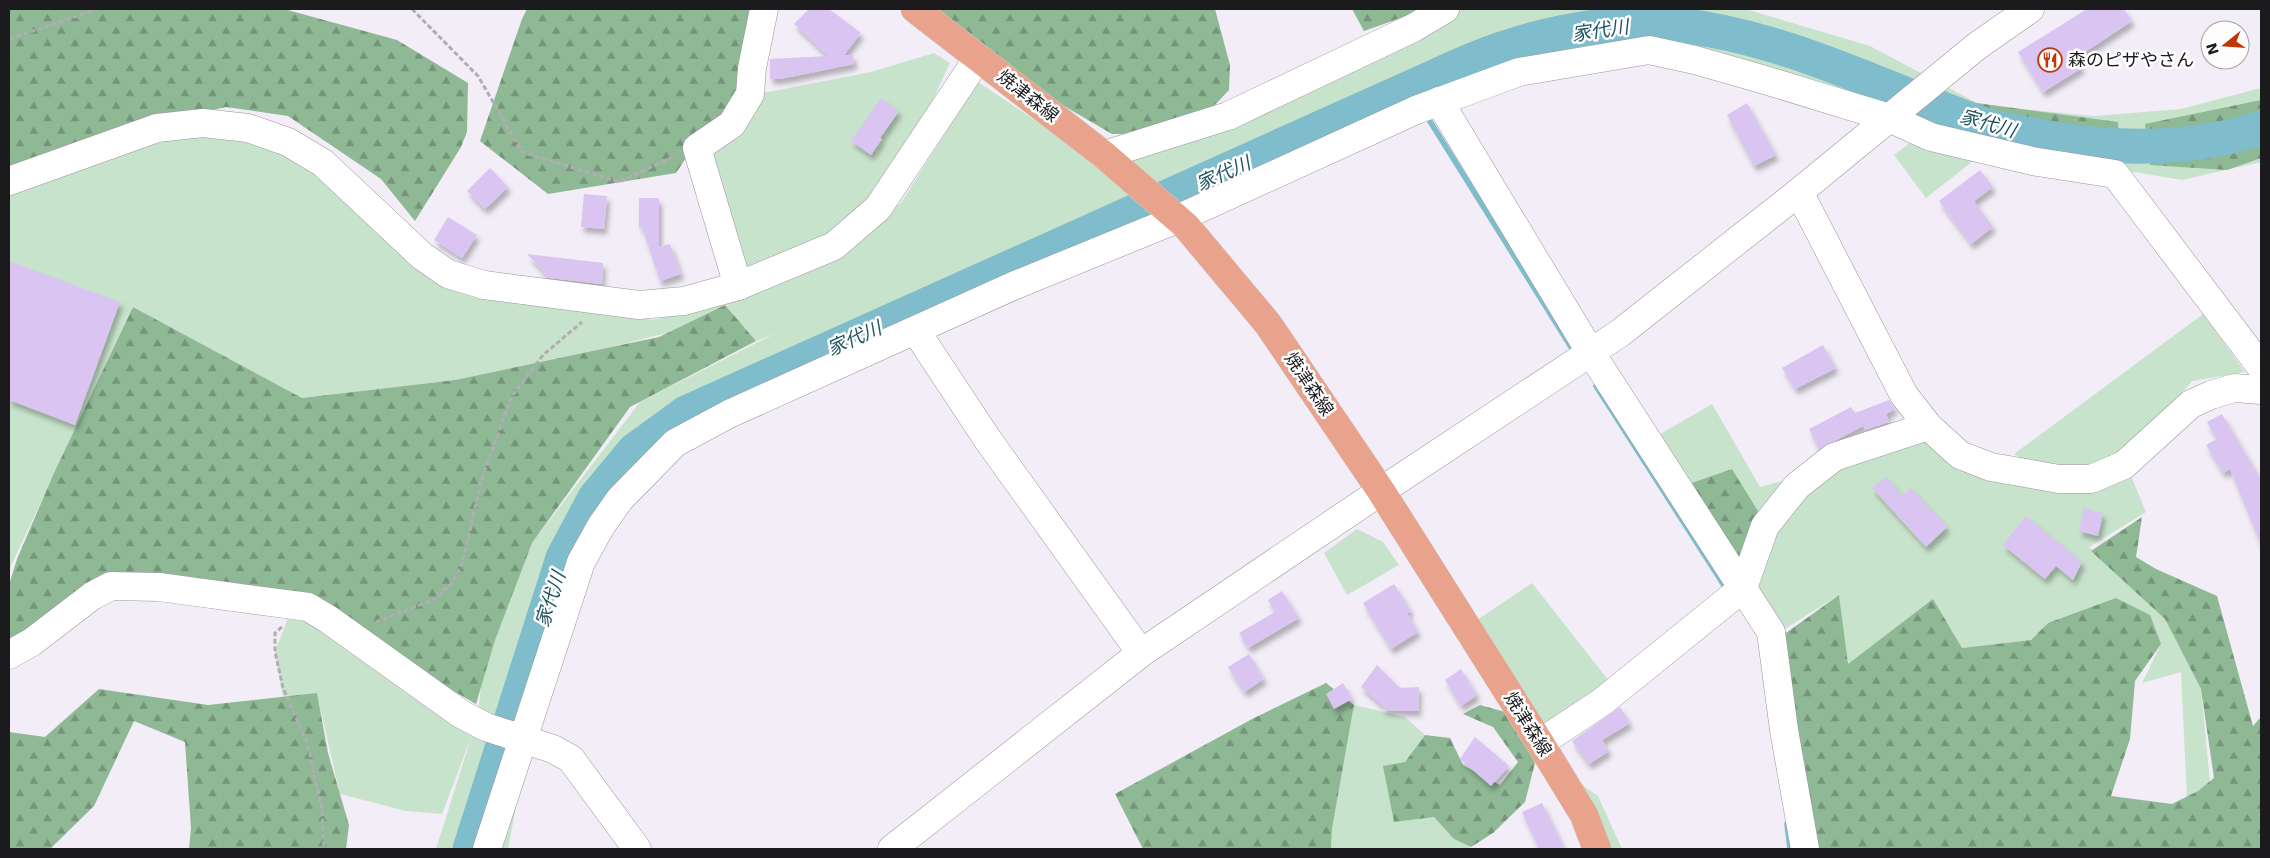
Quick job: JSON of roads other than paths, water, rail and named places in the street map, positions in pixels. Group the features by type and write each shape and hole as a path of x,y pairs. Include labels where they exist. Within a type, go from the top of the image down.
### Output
{"main road":[{"name":"焼津森線","path":"915,9 1104,155 1182,223 1268,324 1381,491 1540,743 1584,814 1597,849"}],"street":[{"path":"738,286 697,148 732,124 750,94 752,68 764,9"},
{"path":"1104,155 1228,116 1413,28 1445,9"},
{"path":"892,849 1141,653 1620,333 1798,192 1977,46 2030,9"},
{"path":"487,849 521,738 581,562 601,526 620,499 675,443 729,414 1013,286 1182,223 1427,106 1519,72 1649,50 1896,112 1931,137 2032,161 2115,174 2261,367"},
{"path":"9,181 157,128 204,123 248,128 288,142 324,163 422,256 448,274 484,285 639,305 684,301 738,286 834,246 878,208 978,58"},
{"path":"1427,106 1591,353 1733,595 1772,632 1784,730 1805,849"},
{"path":"1798,192 1904,396 1928,426 1960,454 1991,467 2059,479 2091,479 2124,465 2191,404 2234,388 2261,390"},
{"path":"916,331 988,440 1141,653"},
{"path":"1540,743 1602,702 1733,595 1765,526 1798,486 1834,457 1928,426"},
{"path":"9,655 32,642 92,596 111,586 159,587 308,607 460,714 486,727 553,749 571,759 637,849"}],"waterway":[{"name":"家代川","path":"470,849 563,558 595,498 634,451 686,413 1479,57 1523,42 1588,28 1632,24 1676,25 1716,31 1755,40 1832,65 1982,124 2051,139 2111,145 2172,145 2202,142 2261,128"},
{"path":"1412,87 1419,100"},
{"path":"1426,115 1571,347"},
{"path":"1596,386 1727,590"},
{"path":"1787,824 1790,849"}],"place":[{"name":"森のピザやさん","path":"2050,60"}]}
